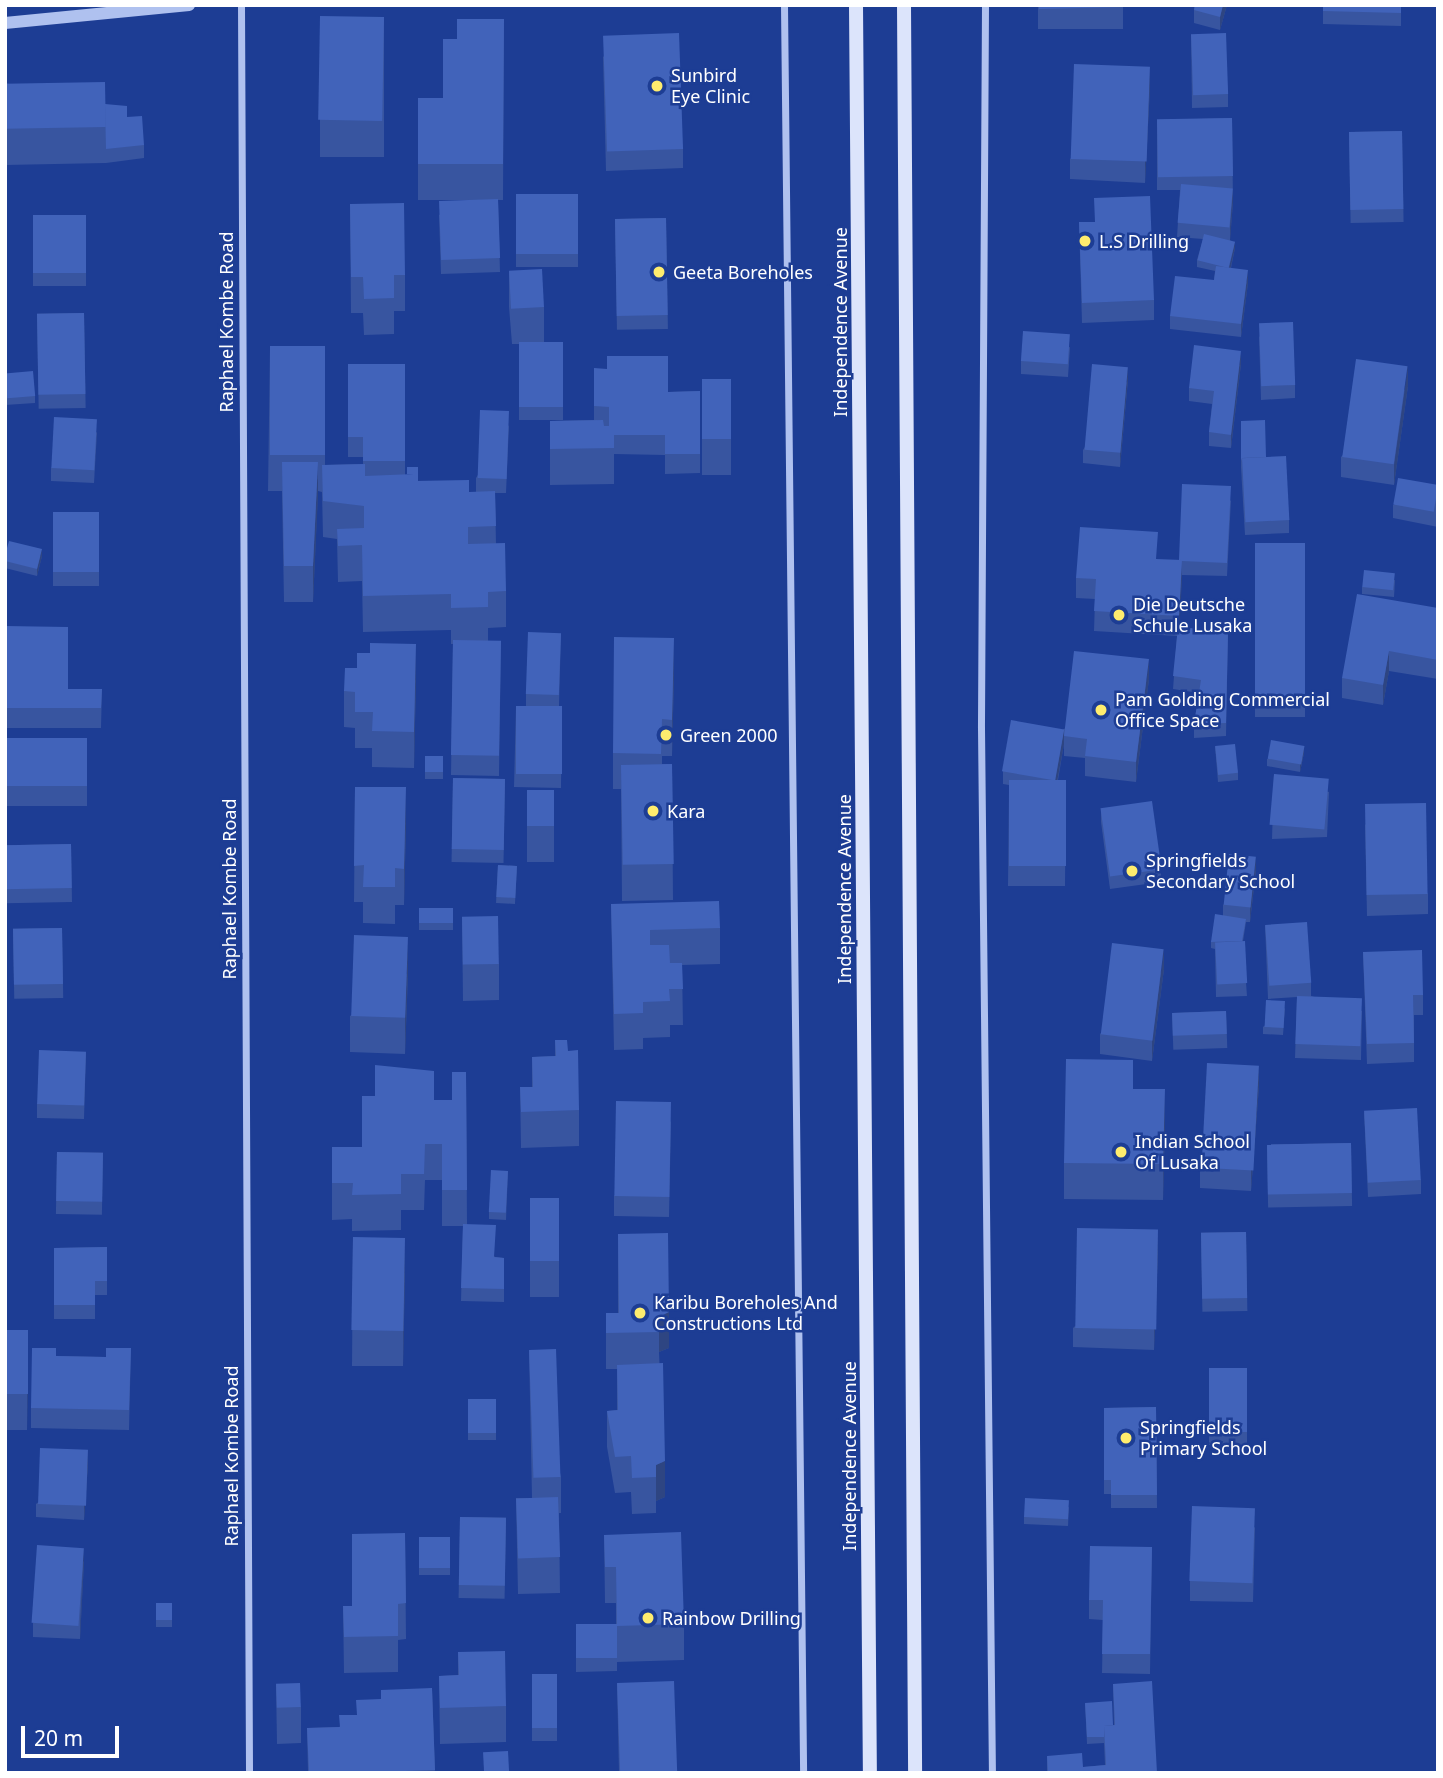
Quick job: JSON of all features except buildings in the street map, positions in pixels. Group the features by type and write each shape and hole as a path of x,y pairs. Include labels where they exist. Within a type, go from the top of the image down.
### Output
{"main road":[{"name":"Independence Avenue","path":"856,5 870,1773"},
{"path":"904,5 915,1773"}],"street":[{"path":"5,23 189,5"},
{"name":"Raphael Kombe Road","path":"241,5 249,1773"},
{"path":"784,5 803,1773"},
{"path":"985,5 981,728 992,1773"}],"place":[{"name":"Sunbird Eye Clinic","path":"657,86"},
{"name":"L.S Drilling","path":"1085,241"},
{"name":"Geeta Boreholes","path":"659,272"},
{"name":"Die Deutsche Schule Lusaka","path":"1119,615"},
{"name":"Pam Golding Commercial Office Space","path":"1101,710"},
{"name":"Green 2000","path":"666,735"},
{"name":"Kara","path":"653,811"},
{"name":"Springfields Secondary School","path":"1132,871"},
{"name":"Indian School Of Lusaka","path":"1121,1152"},
{"name":"Karibu Boreholes And Constructions Ltd","path":"640,1313"},
{"name":"Springfields Primary School","path":"1126,1438"},
{"name":"Rainbow Drilling","path":"648,1618"}]}
